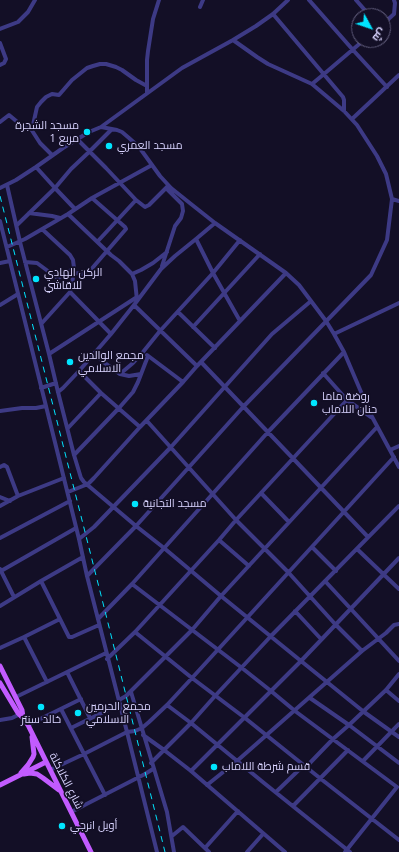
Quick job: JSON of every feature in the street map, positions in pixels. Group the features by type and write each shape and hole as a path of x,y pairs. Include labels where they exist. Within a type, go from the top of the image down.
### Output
{"main road":[{"path":"0,666 16,697 22,715"},
{"path":"0,683 22,715"},
{"name":"شارع الكلاكلة","path":"22,715 91,852"},
{"path":"20,775 33,758 32,734"},
{"path":"0,785 46,762"},
{"path":"20,775 30,773 37,774 61,792"}],"street":[{"path":"0,29 18,22 28,12 35,0"},
{"path":"147,93 147,60 149,43 153,19 159,0"},
{"path":"200,7 203,0"},
{"path":"0,188 36,167 89,132 100,127 182,68 232,40 273,14 288,0"},
{"path":"309,0 387,87"},
{"path":"356,0 363,8"},
{"path":"391,17 394,14 396,1"},
{"path":"273,14 343,97 344,111"},
{"path":"87,576 136,526 244,406 371,275 387,240 392,199 386,174 352,119 312,84 268,64 232,40"},
{"path":"0,43 6,59 4,63 0,65"},
{"path":"312,84 353,50"},
{"path":"30,129 33,125 37,107 41,102 52,94 59,95 72,80 87,68 100,64 116,67 147,86"},
{"path":"352,119 399,75"},
{"path":"0,122 9,115 21,125 30,129 52,156"},
{"path":"100,127 122,132 138,146 167,187 182,204 183,211 181,218 175,226 161,269"},
{"path":"16,225 55,188 71,168 90,152 112,129"},
{"path":"78,140 136,200 145,207 147,207 167,187"},
{"path":"6,247 20,242 92,198 152,165"},
{"path":"36,167 76,209"},
{"path":"7,185 25,262 81,478 136,526 221,596 364,712 399,737"},
{"path":"167,187 286,273 299,285 326,321 344,352 377,427 399,467"},
{"path":"74,273 84,274 88,272 126,229 92,198"},
{"path":"392,199 399,200"},
{"path":"98,241 136,200"},
{"path":"29,213 60,218"},
{"path":"68,214 111,255 119,260 132,274 135,281 137,299"},
{"path":"0,220 76,528 80,539 87,576 107,659 157,852"},
{"path":"58,392 79,371 111,334 161,269 215,223"},
{"path":"42,229 70,255 73,260 74,268 70,292 42,323"},
{"path":"196,240 240,321"},
{"path":"120,374 143,352 240,240"},
{"path":"132,274 153,263 167,252"},
{"path":"193,327 260,254"},
{"path":"0,263 10,260"},
{"path":"25,262 37,263 58,278 74,268"},
{"path":"68,492 88,484 197,366 286,273"},
{"path":"70,292 111,334"},
{"path":"0,305 18,294"},
{"path":"49,354 137,299"},
{"path":"80,539 94,527 170,447 272,334 311,301"},
{"path":"334,334 399,303"},
{"path":"134,305 197,366"},
{"path":"178,312 215,348"},
{"path":"143,352 183,382"},
{"path":"98,619 132,584 268,432 344,352"},
{"path":"94,354 120,374 129,376 140,374"},
{"path":"74,455 119,408 132,392 138,382 148,356"},
{"path":"201,362 368,537"},
{"path":"79,371 101,393 140,427"},
{"path":"323,373 347,400 373,418"},
{"path":"41,388 56,383"},
{"path":"68,428 101,393"},
{"path":"107,659 136,632 236,520 347,400"},
{"path":"1,413 16,409 46,406"},
{"path":"147,421 236,520 288,572 362,651"},
{"path":"71,728 119,702 131,692 192,630 221,596 377,427"},
{"path":"390,450 399,446"},
{"path":"50,770 127,732 142,728 167,705 394,458"},
{"path":"0,467 4,465 7,467 18,496"},
{"path":"0,506 18,496 64,478"},
{"path":"261,493 289,522"},
{"path":"0,497 10,501"},
{"path":"0,538 70,501"},
{"path":"151,763 192,723 215,696 295,611 399,506"},
{"path":"14,597 0,570 76,528"},
{"path":"219,540 249,566"},
{"path":"312,547 336,571"},
{"path":"357,549 399,589"},
{"path":"0,606 83,557"},
{"path":"191,771 301,661 399,558"},
{"path":"41,581 70,637 99,626"},
{"path":"325,581 399,661"},
{"path":"132,584 242,668 295,711 398,786 348,851 192,723 167,705"},
{"path":"295,611 321,639"},
{"path":"0,648 60,619"},
{"path":"207,785 295,711 362,651 394,626 399,624"},
{"path":"136,632 192,678 399,840"},
{"path":"24,637 47,682"},
{"path":"16,697 106,653"},
{"path":"67,672 90,718"},
{"path":"276,792 364,712 386,690 399,674"},
{"path":"386,690 399,701"},
{"path":"131,692 151,763 167,812 174,852"},
{"path":"310,698 399,763"},
{"path":"28,725 81,699"},
{"path":"61,709 105,795"},
{"path":"0,720 22,715"},
{"path":"363,761 399,724"},
{"path":"143,735 191,771 285,852"},
{"path":"293,806 348,750"},
{"path":"71,812 153,769"},
{"path":"205,848 238,811"},
{"path":"172,836 183,827 209,852"},
{"path":"247,852 263,834"}],"railway":[{"path":"0,196 165,852"}],"place":[{"name":"مسجد الشجرة مربع 1","path":"87,132"},
{"name":"مسجد العمري","path":"109,146"},
{"name":"الركن الهادي للاقاشي","path":"36,279"},
{"name":"مجمع الوالدين الاسلامي","path":"70,362"},
{"name":"روضة ماما حنان اللاماب","path":"314,403"},
{"name":"مسجد التجانية","path":"135,504"},
{"name":"خالد سنتر","path":"41,707"},
{"name":"مجمع الحرمين الاسلامي","path":"78,713"},
{"name":"قسم شرطة اللاماب","path":"214,767"},
{"name":"أويل انرجي","path":"62,826"}]}
